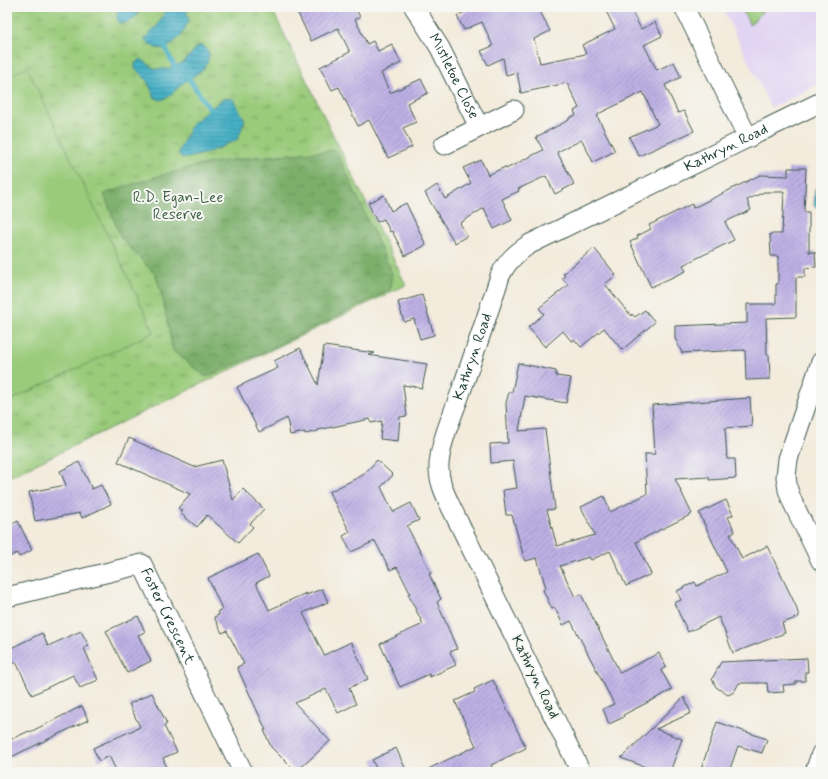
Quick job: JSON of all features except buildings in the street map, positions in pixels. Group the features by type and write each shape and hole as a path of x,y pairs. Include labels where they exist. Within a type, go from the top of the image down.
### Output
{"street":[{"name":"Mistletoe Close","path":"414,7 440,48 480,127"},
{"path":"684,7 748,138"},
{"name":"Kathryn Road","path":"580,772 443,490 439,466 444,441 500,276 505,265 513,256 530,244 821,102"},
{"name":"Mistletoe Close","path":"444,145 514,110"},
{"path":"821,362 788,458 786,477 788,490 792,501 821,561"},
{"name":"Foster Crescent","path":"7,597 142,564 242,772"},
{"path":"815,772 821,754"}],"shaded area":[{"path":"722,7 821,7 821,83 771,108"}],"green space":[{"name":"R.D. Egan-Lee Reserve","path":"7,7 271,7 406,285 7,478"},
{"path":"741,7 766,7 750,25"},
{"path":"27,67 154,332 7,402 7,77"},
{"path":"336,150 392,273 390,290 264,352 206,377 173,351 163,300 156,275 121,238 104,194 171,173 212,163"}],"water":[{"path":"121,7 140,7 132,20 119,23 117,15"},
{"path":"165,7 186,7 189,20 181,36 166,49 156,48 144,40 158,25 166,11"},
{"path":"202,45 209,52 208,61 203,70 184,82 167,98 160,100 154,97 147,81 135,69 135,63 141,59 155,69 168,69 184,62 197,47"},
{"path":"224,98 233,99 245,120 238,139 202,154 182,158 178,153 192,123"},
{"path":"818,186 821,186 821,208 814,206 815,190"}],"waterway":[{"path":"166,49 174,66"},
{"path":"189,79 209,108"}]}
